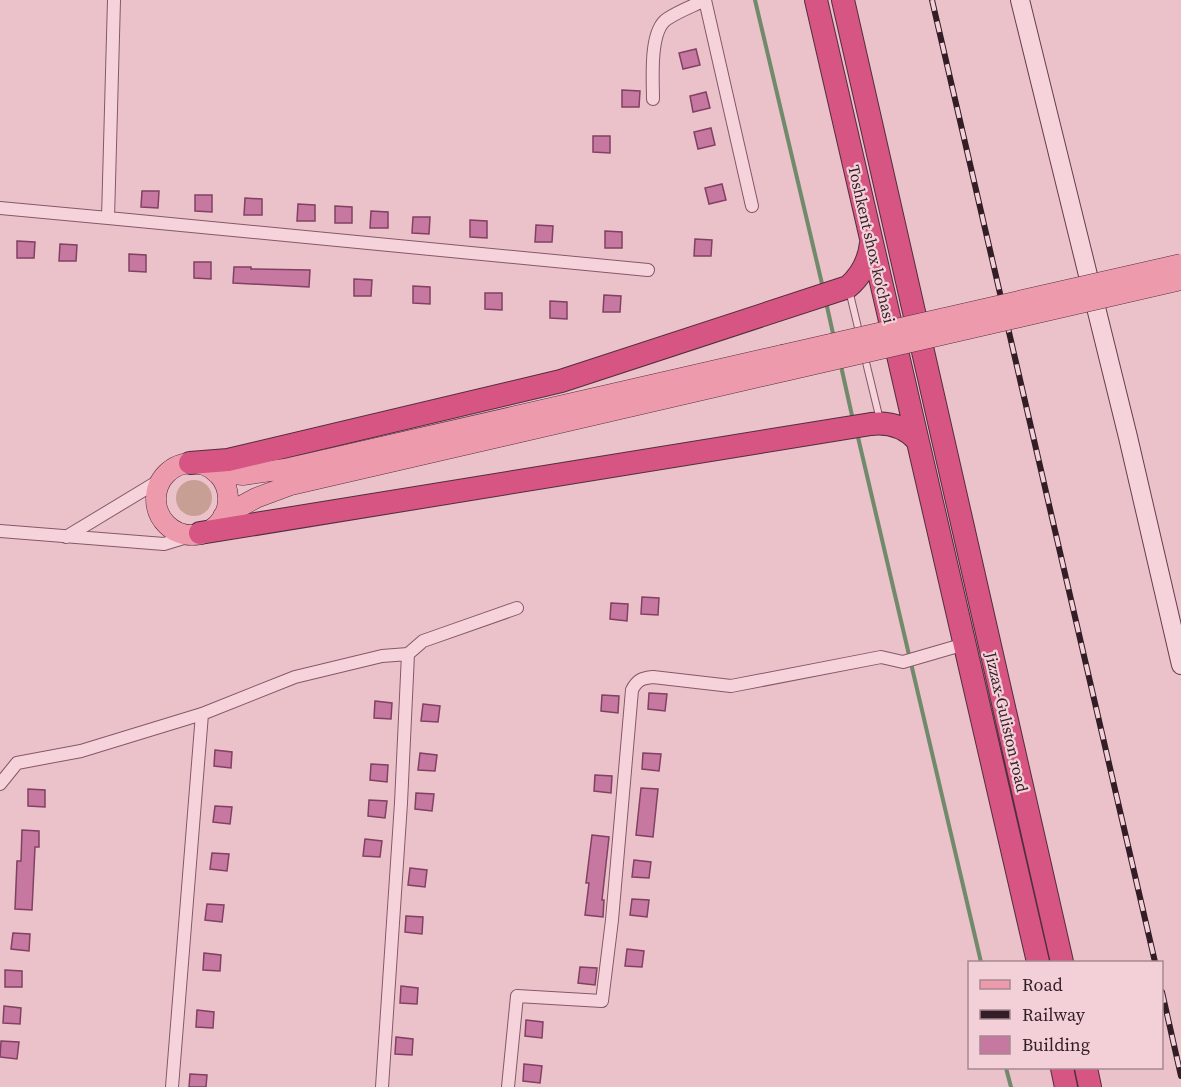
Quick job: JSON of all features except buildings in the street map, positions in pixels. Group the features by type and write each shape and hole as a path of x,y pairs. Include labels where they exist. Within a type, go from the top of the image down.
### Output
{"highway":[{"name":"Toshkent shox ko'chasi","path":"816,0 928,488"},
{"name":"Toshkent shox ko'chasi","path":"843,0 953,483"},
{"path":"190,463 228,460 561,381 843,288 862,272 872,241"},
{"path":"200,533 876,423 901,428 917,440"},
{"name":"Jizzax-Guliston road","path":"953,483 1062,961"},
{"name":"Jizzax-Guliston road","path":"928,488 1038,961"},
{"path":"1062,1069 1066,1087"},
{"path":"1086,1069 1090,1087"}],"main road":[{"path":"223,516 227,495 224,482 204,465 190,463 177,466 162,479 156,498 162,519 179,532 200,533 213,527 223,516 256,498 291,484 1181,264"},
{"path":"215,472 243,476 285,469 1181,280"}],"street":[{"path":"108,218 114,0"},
{"path":"652,99 656,33 668,18 705,0 752,206"},
{"path":"1020,0 1128,437 1181,665"},
{"path":"0,208 648,270"},
{"path":"66,537 162,479"},
{"path":"0,531 164,544 200,533"},
{"path":"0,784 17,763 81,751 202,714 295,677 382,656 408,654 423,641 517,608"},
{"path":"508,1087 517,996 602,1001 612,920 632,690 641,679 653,677 731,686 881,657 909,660 965,644"},
{"path":"382,1087 402,803 408,654"},
{"path":"172,1087 202,714"}],"lane":[{"path":"843,288 876,423"}],"shaded area":[{"path":"194,480 207,485 212,498 207,511 194,516 181,511 176,498 181,485"}],"waterway":[{"path":"755,0 823,288"},
{"path":"826,302 834,338"},
{"path":"841,366 853,420"},
{"path":"857,433 981,961"},
{"path":"1006,1069 1011,1087"}],"railway":[{"path":"932,0 1155,961"},
{"path":"1163,996 1181,1076"}]}
